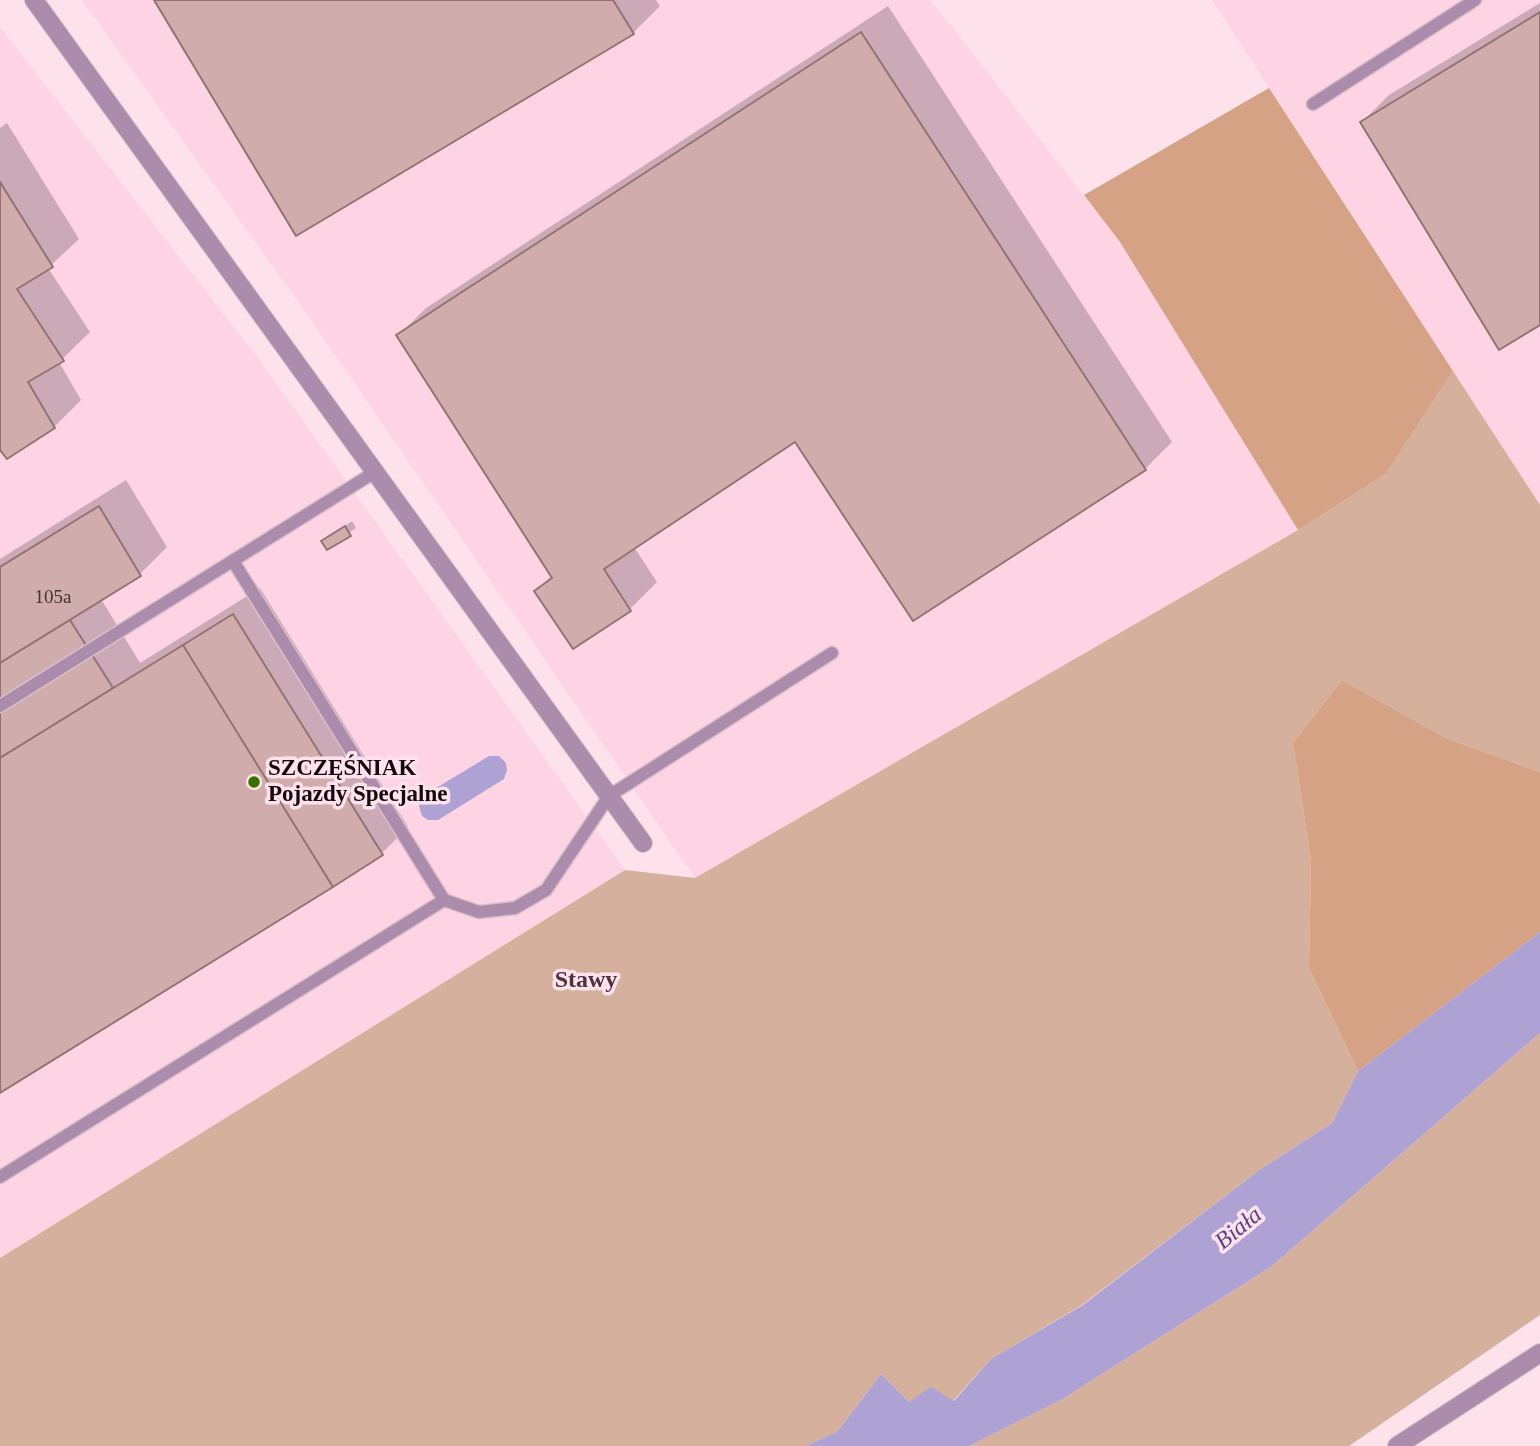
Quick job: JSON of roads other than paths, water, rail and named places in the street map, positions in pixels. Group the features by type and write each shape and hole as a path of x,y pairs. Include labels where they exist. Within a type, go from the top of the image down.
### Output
{"street":[{"path":"34,0 643,843"},
{"path":"1397,1446 1540,1353"}],"lane":[{"path":"1313,104 1475,0"},
{"path":"0,706 375,472"},
{"path":"233,561 444,900 479,912 515,908 546,890 609,796 832,653"},
{"path":"0,1177 444,900"}],"water":[{"path":"489,756 499,756 506,763 504,779 438,820 428,820 422,816 419,806 423,796"},
{"name":"Biała","path":"1540,932 1540,1033 1272,1266 1061,1400 969,1446 805,1446 837,1432 881,1374 909,1402 931,1387 954,1401 991,1359 1083,1305 1258,1171 1332,1123 1358,1071"}],"place":[{"name":"SZCZĘŚNIAK Pojazdy Specjalne","path":"254,782"}],"district":[{"name":"Stawy","path":"586,981"}]}
